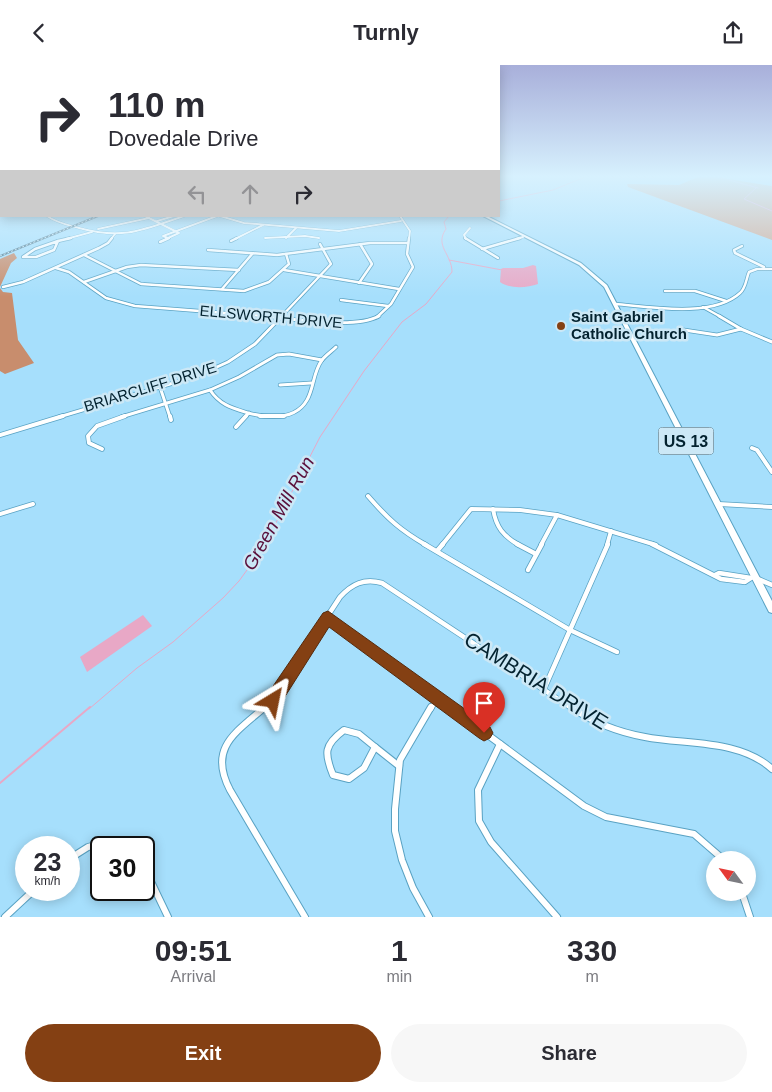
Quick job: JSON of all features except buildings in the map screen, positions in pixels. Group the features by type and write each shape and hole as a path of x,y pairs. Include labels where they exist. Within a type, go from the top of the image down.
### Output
{"main road":[{"name":"US 13","path":"486,217 580,264 606,286 719,504 753,578 772,609"}],"street":[{"path":"48,217 56,222 92,232 115,234 181,217"},
{"path":"157,221 171,217"},
{"path":"168,238 163,235 178,232 216,217"},
{"path":"221,217 236,222 325,231 351,230 401,221"},
{"name":"ELLSWORTH DRIVE","path":"56,267 69,273 106,298 135,306 348,323 360,322 370,320 382,314 413,267 408,254 410,231 407,225 401,221 400,217"},
{"path":"98,229 124,225 149,218 178,232"},
{"path":"231,241 263,225"},
{"path":"286,238 296,228"},
{"path":"470,228 464,235 466,240 498,258"},
{"path":"265,238 305,237 318,239 325,231"},
{"path":"58,241 54,250 36,257 23,257 27,253 58,241 92,232"},
{"path":"160,241 178,232"},
{"path":"4,287 20,284 105,245 115,234"},
{"path":"482,249 523,237"},
{"path":"208,250 286,254 360,244 408,243"},
{"name":"BRIARCLIFF DRIVE","path":"0,435 197,375 233,359 255,344 331,264 320,244"},
{"path":"359,283 372,264 360,244"},
{"path":"742,246 734,251 735,253 772,269"},
{"path":"222,289 253,253"},
{"path":"84,255 95,258 136,283 148,286 244,291 259,289 284,270 289,264 286,254"},
{"path":"83,282 134,266 148,265 239,270"},
{"path":"616,304 686,309 703,307 736,297 744,288 749,272 766,268"},
{"path":"284,270 399,289"},
{"path":"665,291 695,291 727,301"},
{"path":"341,300 388,306"},
{"path":"703,307 741,329 772,342"},
{"path":"684,330 717,335 741,329"},
{"path":"210,390 221,404 249,413 274,418 289,414 307,400 311,383 322,361 336,347"},
{"path":"102,449 89,443 88,436 97,426 104,422 210,390 239,377 277,355 289,354 322,361"},
{"path":"280,385 311,383"},
{"path":"160,387 171,420"},
{"path":"236,427 249,413"},
{"path":"752,448 758,450 772,472"},
{"path":"368,496 385,517 400,530 570,630 617,652"},
{"path":"0,514 33,504"},
{"path":"719,504 772,507"},
{"path":"437,551 467,512 476,508 540,512 557,515 659,546 721,579 745,581 753,578 772,585"},
{"path":"493,509 494,521 501,534 536,554"},
{"path":"528,570 557,515"},
{"path":"544,689 605,553 611,531"},
{"name":"CAMBRIA DRIVE","path":"305,917 230,790 221,770 224,749 245,722 259,714 273,701 350,586 359,581 372,580 382,583 592,721 605,727 624,733 736,749 758,758 772,769"},
{"path":"328,617 584,806 606,817 694,834 714,851"},
{"path":"429,917 410,881 402,860 396,831 395,809 400,760 437,698"},
{"path":"375,747 364,768 349,779 334,775 326,758 330,740 344,731 360,734 399,766"},
{"path":"500,744 478,790 479,821 491,842 557,917"},
{"path":"155,890 168,917"},
{"path":"5,917 22,901"},
{"path":"745,901 750,917"}],"shaded area":[{"path":"709,217 772,217 772,240"},
{"path":"14,253 17,258 11,263 0,287 0,259"},
{"path":"536,266 538,284 518,287 508,286 500,282 501,269 523,268"},
{"path":"0,288 3,292 12,293 18,340 34,363 5,374 0,371"},
{"path":"143,615 152,626 87,672 80,657"}],"waterway":[{"name":"Green Mill Run","path":"448,217 444,222 446,229 442,240 449,260"},
{"name":"Green Mill Run","path":"89,709 137,668 173,642 223,598 239,581 263,548 320,437 364,371 402,322 426,304 452,272 449,260"},
{"path":"449,260 502,270"},
{"name":"Green Mill Run","path":"0,783 90,707"}],"railway":[{"path":"0,256 96,217"}],"place":[{"name":"Saint Gabriel Catholic Church","path":"561,326"}],"route":[{"path":"273,701 328,617 484,733"}]}
